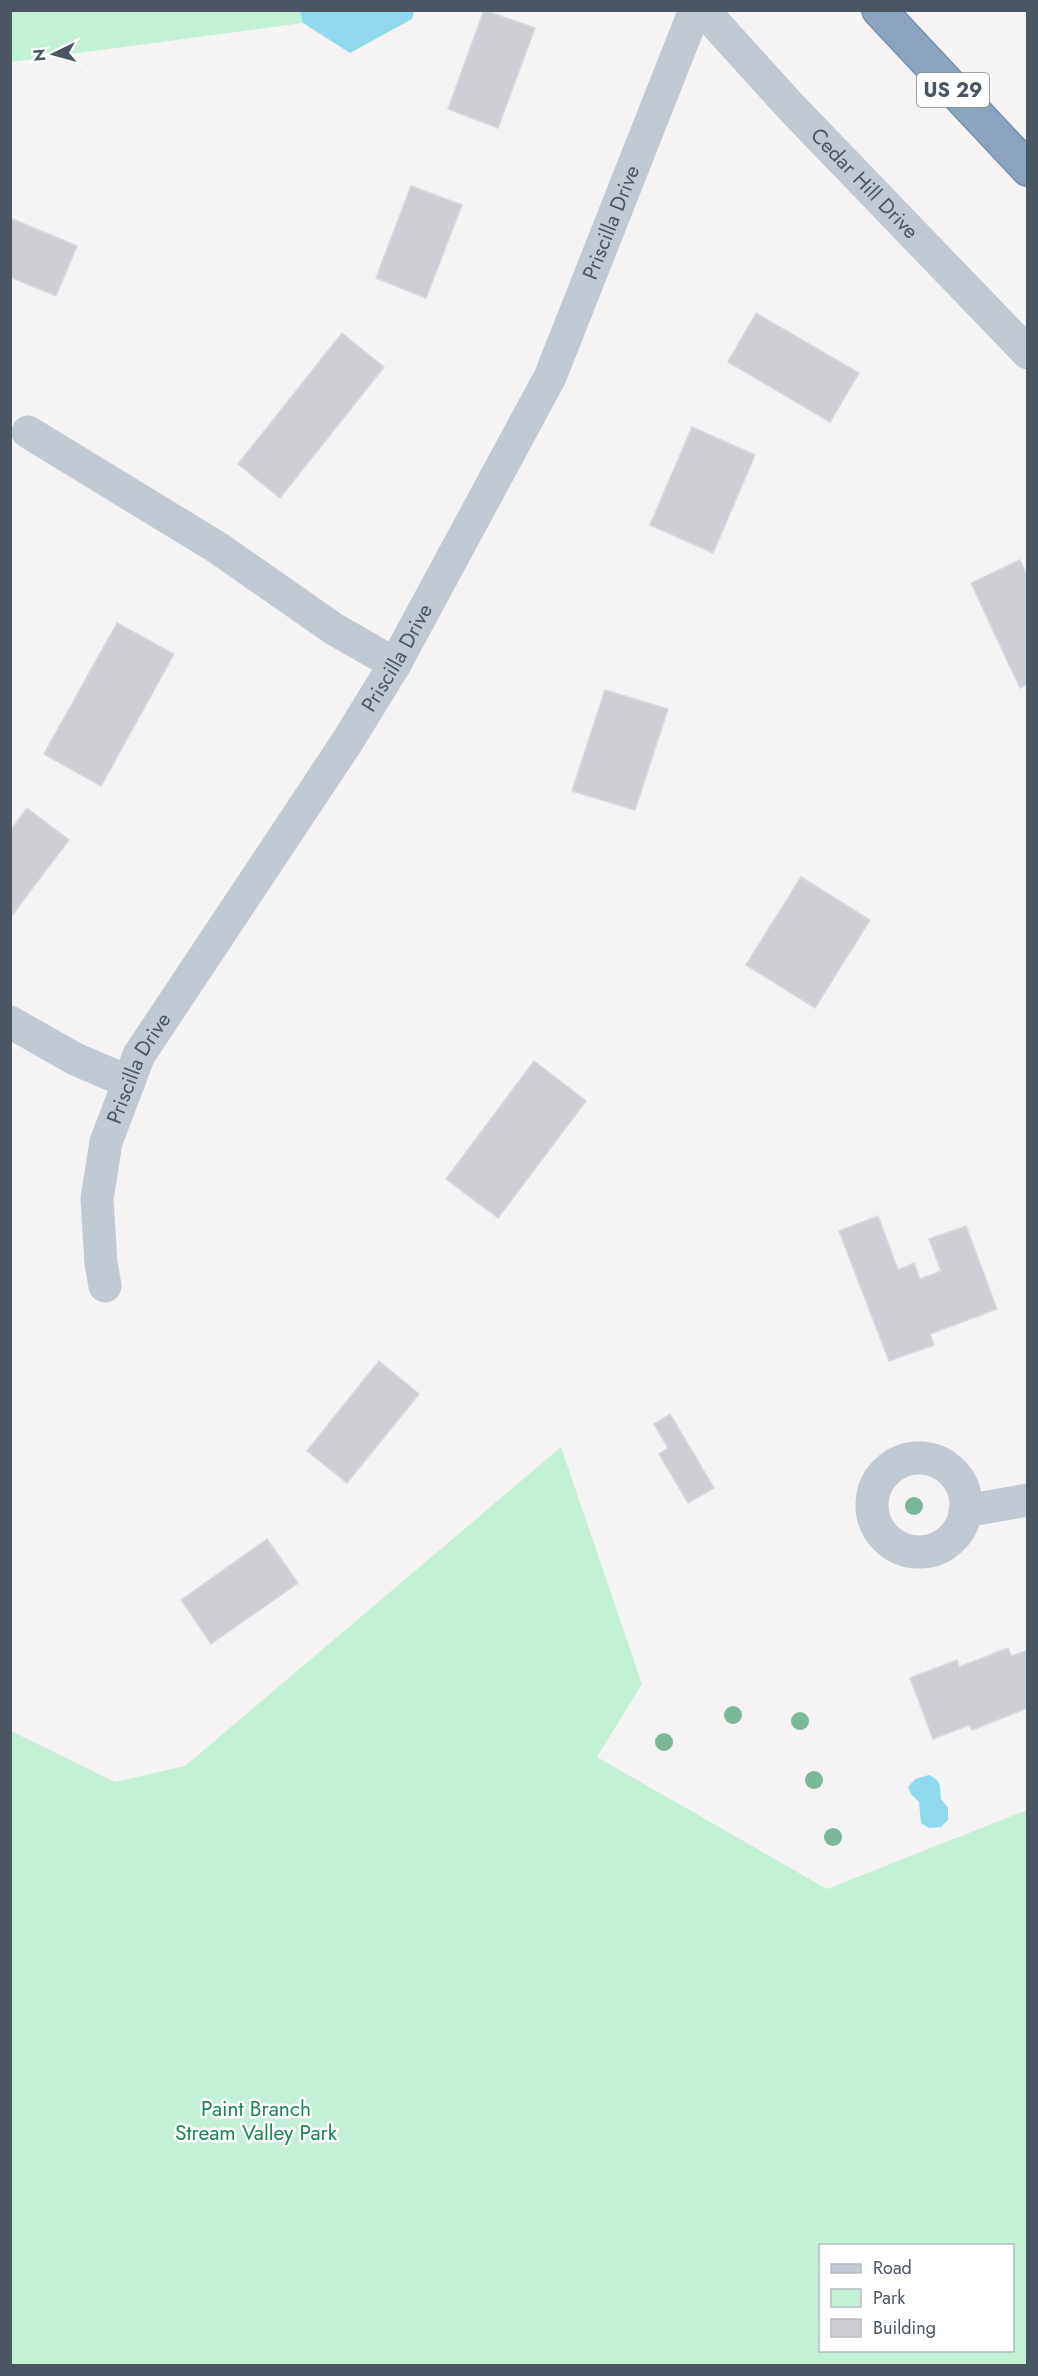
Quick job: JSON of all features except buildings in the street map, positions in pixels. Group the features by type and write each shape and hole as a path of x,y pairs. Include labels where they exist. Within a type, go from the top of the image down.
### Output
{"highway":[{"name":"US 29","path":"879,10 1028,169"}],"street":[{"name":"Priscilla Drive","path":"105,1286 101,1263 97,1198 106,1142 139,1055 347,742 395,664 550,377 695,10"},
{"name":"Cedar Hill Drive","path":"703,10 791,106 1028,353"},
{"path":"28,432 218,548 334,629 395,664"},
{"path":"10,1022 75,1059 129,1082"},
{"path":"965,1511 1028,1500"}],"green space":[{"path":"300,10 303,23 11,62 10,11"},
{"name":"Paint Branch Stream Valley Park","path":"561,1447 642,1684 597,1757 827,1889 1027,1810 1027,2365 11,2365 11,1731 115,1782 185,1766"}],"water":[{"path":"300,10 414,11 412,19 350,53 303,23"},
{"path":"929,1775 938,1782 941,1799 948,1808 948,1820 941,1827 929,1828 921,1823 919,1802 908,1787 915,1779"}]}
